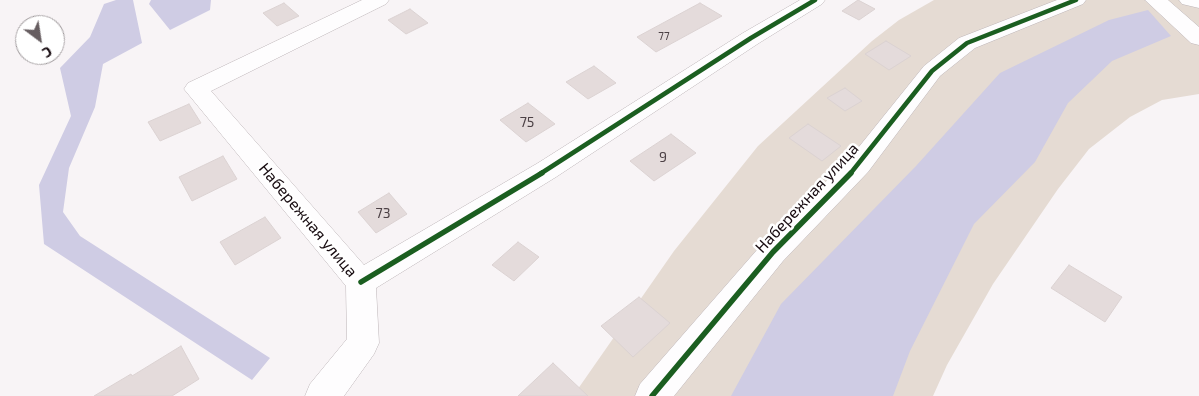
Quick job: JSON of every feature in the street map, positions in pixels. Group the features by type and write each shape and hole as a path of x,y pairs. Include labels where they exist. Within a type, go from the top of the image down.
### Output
{"street":[{"name":"Набережная улица","path":"379,0 196,89 361,282 547,170 751,38 815,0"},
{"name":"Набережная улица","path":"652,396 772,252 859,165 898,112 932,71 968,43 1076,0"},
{"path":"1155,0 1199,38"},
{"path":"1188,0 1199,2"},
{"path":"322,396 328,392 363,343 361,282"}],"shaded area":[{"path":"116,0 133,0 142,43 103,64 95,107 69,168 63,212 80,236 270,358 252,380 44,244 39,185 71,116 60,68 65,65 90,37 104,4"},
{"path":"151,0 211,0 210,10 170,30 149,4"},
{"path":"934,0 1199,0 1199,94 1162,100 1130,117 1089,149 1058,189 993,284 947,365 933,396 573,396 674,251 758,146 872,41 899,20"},
{"path":"1148,10 1171,36 1112,61 1068,103 1035,162 974,224 910,351 893,396 731,396 781,304 916,166 1000,73 1109,20"}],"building":[{"path":"858,0 875,9 859,20 842,11"},
{"path":"284,3 299,16 277,26 263,13"},
{"path":"700,3 722,16 656,52 637,37"},
{"path":"410,9 428,23 406,34 388,20"},
{"path":"886,41 911,56 889,70 865,54"},
{"path":"594,66 616,83 588,99 566,82"},
{"path":"845,88 862,101 845,111 827,98"},
{"path":"528,103 555,124 526,142 500,120"},
{"path":"189,104 201,123 160,141 148,122"},
{"path":"808,124 841,146 822,161 789,138"},
{"path":"671,134 696,153 654,181 630,161"},
{"path":"223,156 237,179 192,201 179,177"},
{"path":"389,193 407,214 376,233 358,212"},
{"path":"265,217 281,238 235,265 220,242"},
{"path":"518,242 539,257 514,281 492,265"},
{"path":"1069,265 1122,297 1105,322 1051,288"},
{"path":"639,297 670,323 633,357 601,326"},
{"path":"181,346 199,379 172,396 94,396 131,374 132,376"},
{"path":"553,363 588,396 518,396"}],"cycle path":[{"path":"361,282 547,170 751,38 815,0"},
{"path":"652,396 773,252 859,165 898,112 932,71 967,43 1076,0"}]}
